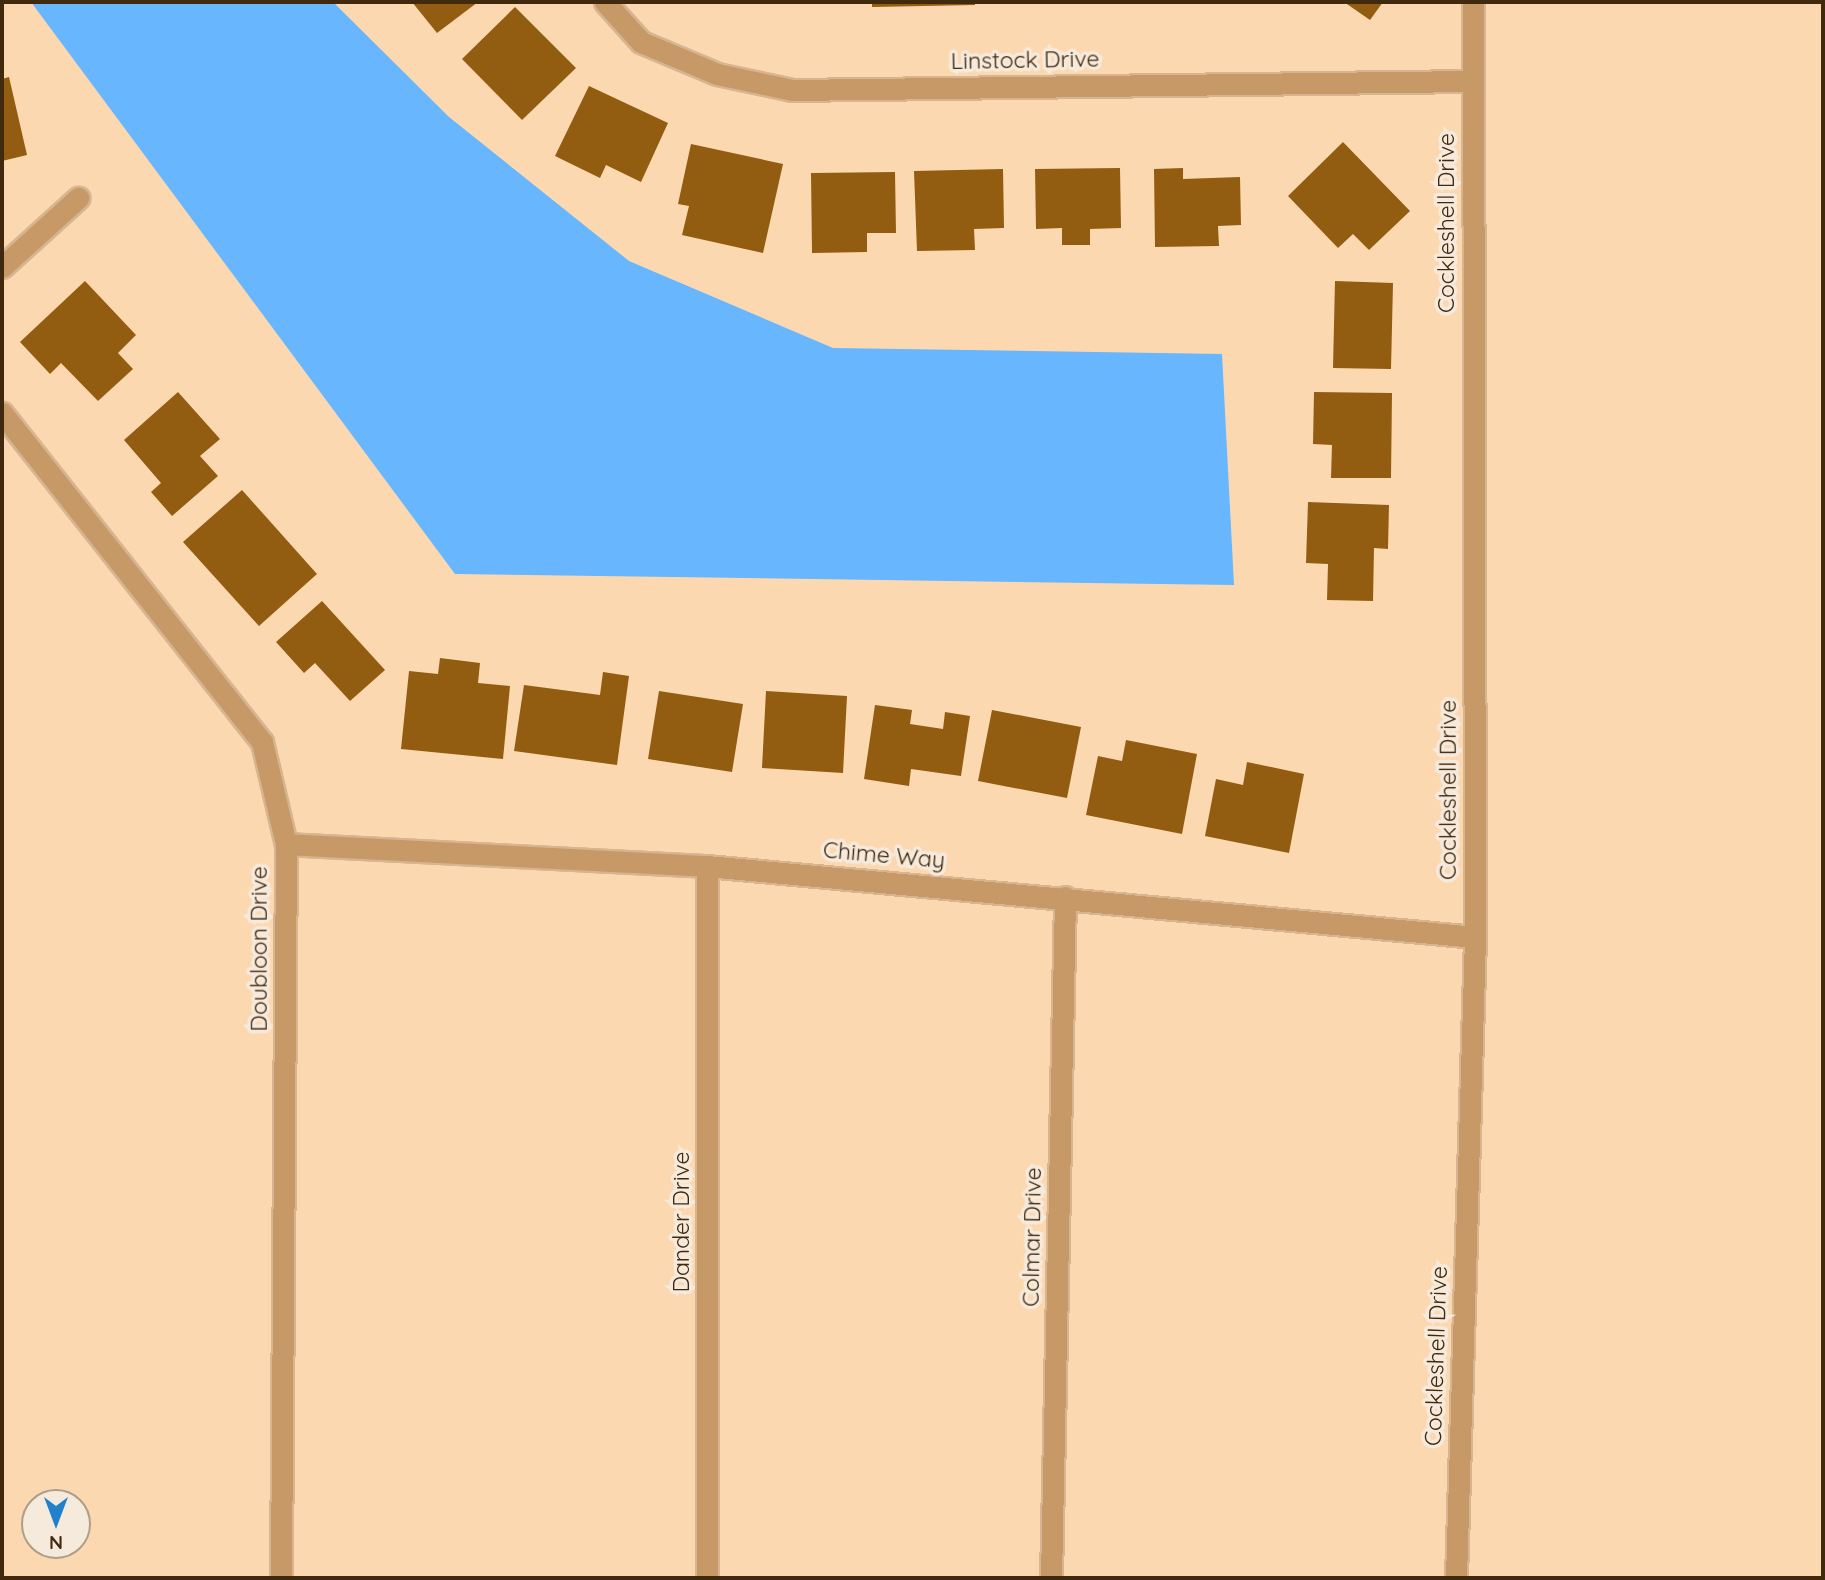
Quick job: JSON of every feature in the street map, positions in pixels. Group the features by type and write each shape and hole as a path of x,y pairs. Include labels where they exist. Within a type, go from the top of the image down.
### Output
{"street":[{"name":"Linstock Drive","path":"605,2 641,42 717,74 792,90 1472,81"},
{"name":"Cockleshell Drive","path":"1456,1578 1475,937 1473,2"},
{"path":"2,267 78,198"},
{"name":"Doubloon Drive","path":"2,413 262,742 286,844 281,1578"},
{"name":"Chime Way","path":"286,844 707,866 1475,937"},
{"name":"Dander Drive","path":"707,866 707,1578"},
{"name":"Colmar Drive","path":"1051,1578 1065,897"}],"water":[{"path":"31,2 333,2 449,117 629,261 833,348 1222,354 1234,585 455,574"}],"building":[{"path":"412,2 478,2 437,33"},
{"path":"872,2 975,2 975,5 872,7"},
{"path":"1344,2 1383,2 1370,20"},
{"path":"515,7 576,68 522,120 462,59"},
{"path":"9,77 27,155 2,161 2,79"},
{"path":"589,86 668,123 641,182 606,165 600,178 555,156"},
{"path":"1343,142 1410,211 1369,250 1353,234 1338,248 1288,196"},
{"path":"691,144 783,164 763,253 682,235 689,206 678,204"},
{"path":"1120,168 1121,228 1090,229 1090,245 1062,245 1062,228 1036,229 1035,169"},
{"path":"1183,168 1183,179 1240,177 1241,225 1218,226 1219,246 1155,247 1154,169"},
{"path":"1003,169 1004,228 974,229 975,250 917,251 914,171"},
{"path":"895,172 896,233 867,233 867,252 812,253 811,173"},
{"path":"85,281 136,335 118,353 133,369 98,401 61,363 50,374 20,342"},
{"path":"1335,281 1393,283 1391,369 1333,368"},
{"path":"178,392 220,439 200,456 218,476 172,516 151,492 161,483 124,440"},
{"path":"1314,392 1392,393 1391,478 1331,478 1332,445 1313,444"},
{"path":"242,490 317,574 259,626 183,542"},
{"path":"1308,502 1389,505 1388,549 1374,548 1373,601 1327,600 1328,564 1306,563"},
{"path":"322,601 385,670 350,701 315,663 304,673 276,642"},
{"path":"440,658 480,663 478,683 510,686 503,759 401,749 409,671 438,674"},
{"path":"603,672 629,676 617,765 514,751 524,685 600,695"},
{"path":"659,691 743,704 732,772 648,759"},
{"path":"766,691 847,696 843,773 762,768"},
{"path":"875,705 912,710 910,724 943,729 945,712 970,716 961,776 911,769 909,786 864,779"},
{"path":"992,710 1081,727 1067,798 978,781"},
{"path":"1126,740 1197,754 1182,834 1086,815 1098,756 1122,761"},
{"path":"1247,762 1304,774 1289,853 1205,836 1216,779 1243,785"}]}
